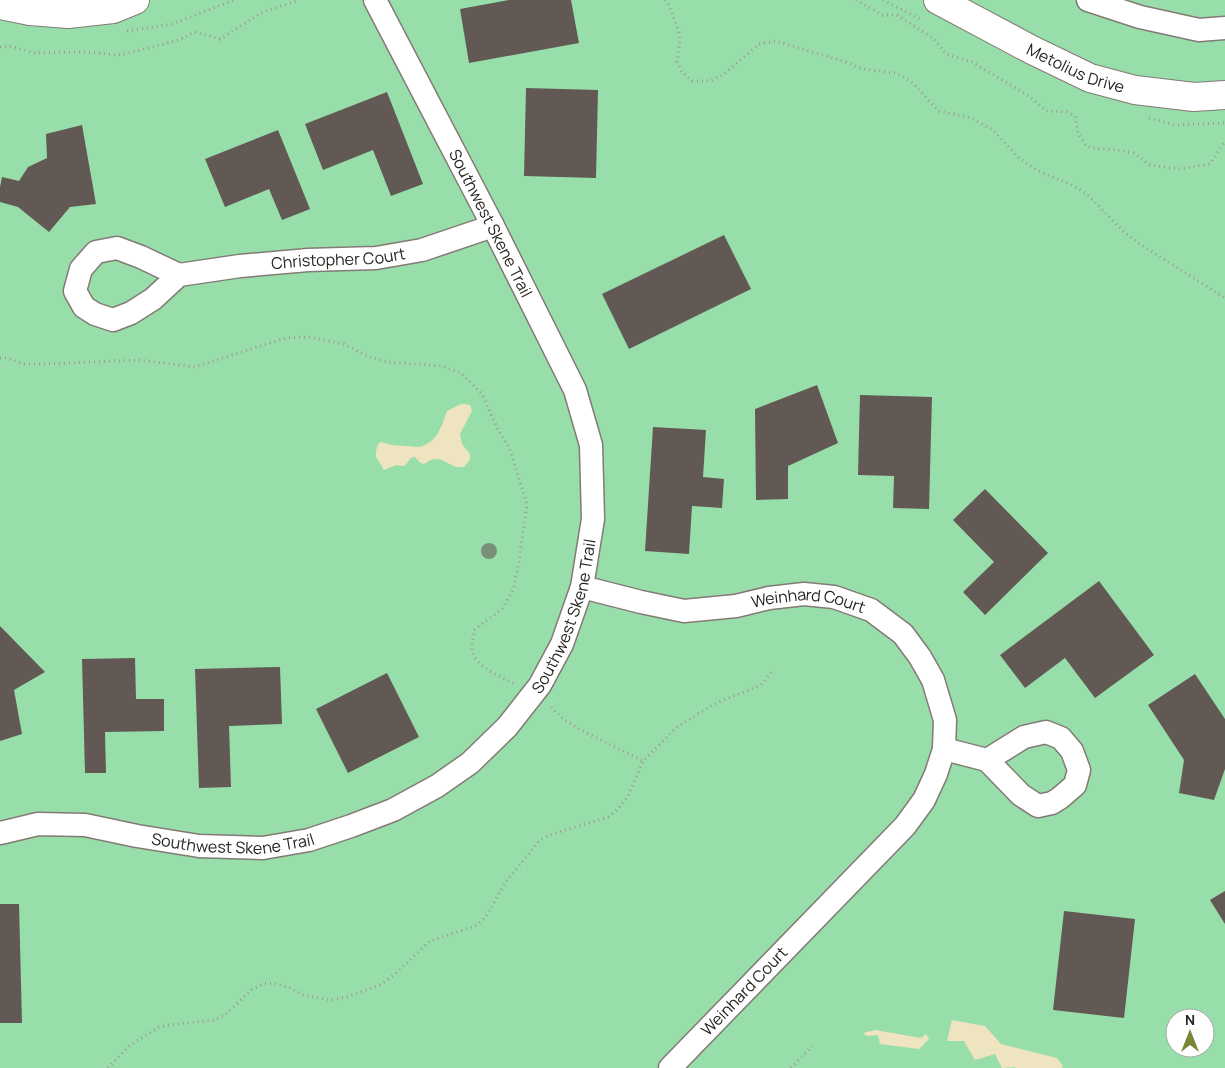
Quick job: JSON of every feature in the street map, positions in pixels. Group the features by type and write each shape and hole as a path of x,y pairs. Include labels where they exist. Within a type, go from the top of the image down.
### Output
{"street":[{"path":"0,5 30,11 68,14 113,9 135,0"},
{"name":"Southwest Skene Trail","path":"0,833 38,824 85,825 199,846 262,848 309,840 351,826 393,810 437,786 470,763 507,727 540,685 562,644 582,587 593,518 591,445 575,390 493,226 375,0"},
{"name":"Metolius Drive","path":"938,0 1032,50 1090,78 1135,90 1194,96 1225,95"},
{"path":"1088,0 1140,17 1199,30 1225,28"},
{"name":"Christopher Court","path":"179,274 308,260 376,258 422,250 493,226"},
{"name":"Weinhard Court","path":"582,587 684,611 736,606 769,598 804,594 834,597 871,610 902,634 920,657 933,680 945,720 944,749 936,774 924,800 905,826 670,1068"},
{"path":"944,749 987,760"}],"path":[{"path":"0,47 10,46 35,53 85,52 121,54 178,40 194,32 220,39 262,12 299,0"},
{"path":"665,0 668,3 678,29 680,39 676,62 682,72 692,81 710,82 723,75 759,44 776,41 846,62 862,69 896,73 914,84 938,111 971,118 993,130 1020,158 1038,171 1070,184 1087,194 1124,232 1138,243 1225,298"},
{"path":"856,0 882,15 897,15 934,39 946,54 972,62 1029,96 1046,111 1066,112 1074,116 1078,133 1087,147 1134,153 1150,166 1179,169 1210,164 1225,141"},
{"path":"0,358 24,364 139,360 194,367 286,338 308,337 344,344 366,356 388,362 442,366 461,373 482,394 499,432 509,447 527,504 513,590 502,609 474,630 472,648 475,657 483,666 553,708 563,719 579,729 643,761"},
{"path":"108,1068 129,1046 159,1028 169,1025 214,1020 225,1015 251,990 263,984 274,983 303,995 331,1000 347,997 380,985 394,975 430,941 475,926 485,918 505,883 540,840 552,834 608,817 618,809 628,796 643,761 677,727 714,704 760,685 774,669"},
{"path":"792,1068 812,1046"}],"green space":[{"path":"0,0 1225,0 1225,1068 0,1068"}],"sand":[{"path":"461,404 470,405 472,411 460,434 462,444 470,454 470,460 464,467 456,467 436,459 432,459 424,464 415,457 411,458 404,466 397,465 384,470 376,457 379,443 419,447 425,445 435,438 447,411"},
{"path":"952,1020 985,1026 1001,1044 1057,1058 1063,1066 1062,1068 1002,1068 995,1054 975,1060 964,1041 947,1041"},
{"path":"875,1030 921,1038 926,1034 929,1039 919,1049 880,1044 878,1035 867,1036 863,1033"}],"building":[{"path":"509,0 571,0 579,43 469,63 460,9"},
{"path":"526,88 598,90 596,178 524,176"},
{"path":"387,92 423,184 391,196 373,150 323,170 305,124"},
{"path":"82,125 96,204 70,207 49,232 18,207 0,202 2,177 19,181 28,167 47,158 46,134"},
{"path":"278,130 310,209 282,220 269,189 225,207 205,159"},
{"path":"724,235 751,289 629,349 602,294"},
{"path":"817,385 838,443 788,466 788,499 756,500 755,409"},
{"path":"860,395 932,397 929,509 893,508 894,476 858,475"},
{"path":"653,427 706,430 703,477 724,479 722,508 692,506 689,554 645,551"},
{"path":"985,489 1048,553 985,615 963,592 994,562 953,520"},
{"path":"1099,581 1154,655 1095,698 1065,658 1025,688 1000,655"},
{"path":"0,626 45,672 14,690 22,734 0,741"},
{"path":"135,658 136,699 164,699 164,731 105,732 106,773 85,773 82,659"},
{"path":"280,667 282,724 229,726 231,787 199,788 195,669"},
{"path":"387,673 419,737 348,773 316,709"},
{"path":"1195,674 1225,719 1225,769 1214,800 1179,793 1184,760 1148,705"},
{"path":"1225,891 1225,924 1210,900"},
{"path":"0,904 19,904 22,1023 0,1023"},
{"path":"1064,911 1135,919 1124,1018 1053,1010"}]}
